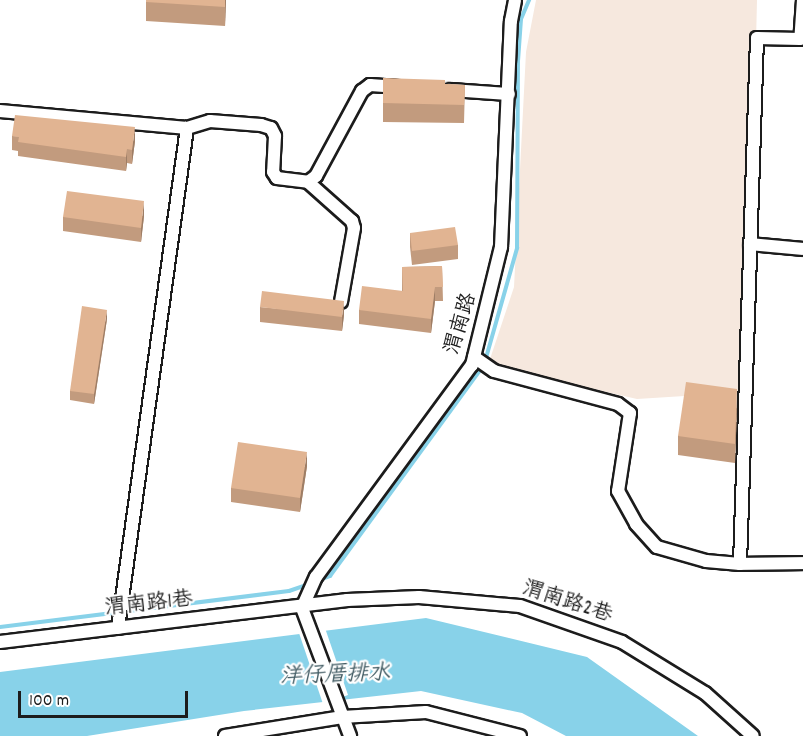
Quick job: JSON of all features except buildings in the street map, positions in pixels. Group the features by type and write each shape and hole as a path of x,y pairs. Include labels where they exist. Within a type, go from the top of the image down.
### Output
{"street":[{"name":"渭南路","path":"302,608 316,577 461,380 474,357 501,247 515,0"},
{"path":"740,564 757,38 800,39 803,0"},
{"path":"308,182 316,176 362,91 370,85 416,88"},
{"path":"439,90 509,94"},
{"path":"0,111 187,128 210,121 271,128 275,136 273,172 277,178 308,182 352,221 354,228 341,302"},
{"path":"118,628 187,128"},
{"path":"750,244 803,249"},
{"path":"474,357 494,371 618,404 630,413 618,491 636,524 657,546 706,561 740,564 803,563"},
{"name":"渭南路2巷","path":"302,608 347,600 419,597 520,606 621,642 705,693 753,736"},
{"path":"302,608 350,736"},
{"name":"渭南路1巷","path":"0,642 302,608"},
{"path":"225,736 342,717 426,712 520,736"}],"shaded area":[{"path":"536,0 757,0 748,392 637,399 488,365 514,287 526,52"}],"water":[{"name":"洋仔厝排水","path":"426,618 587,657 698,736 566,736 522,713 421,691 244,711 87,736 0,736 0,672"}],"pier":[{"path":"325,628 348,695 323,704 299,633"}],"waterway":[{"path":"319,580 330,576 484,365 517,248 518,61 521,19 529,0"},
{"path":"0,627 289,591 309,584"}]}
